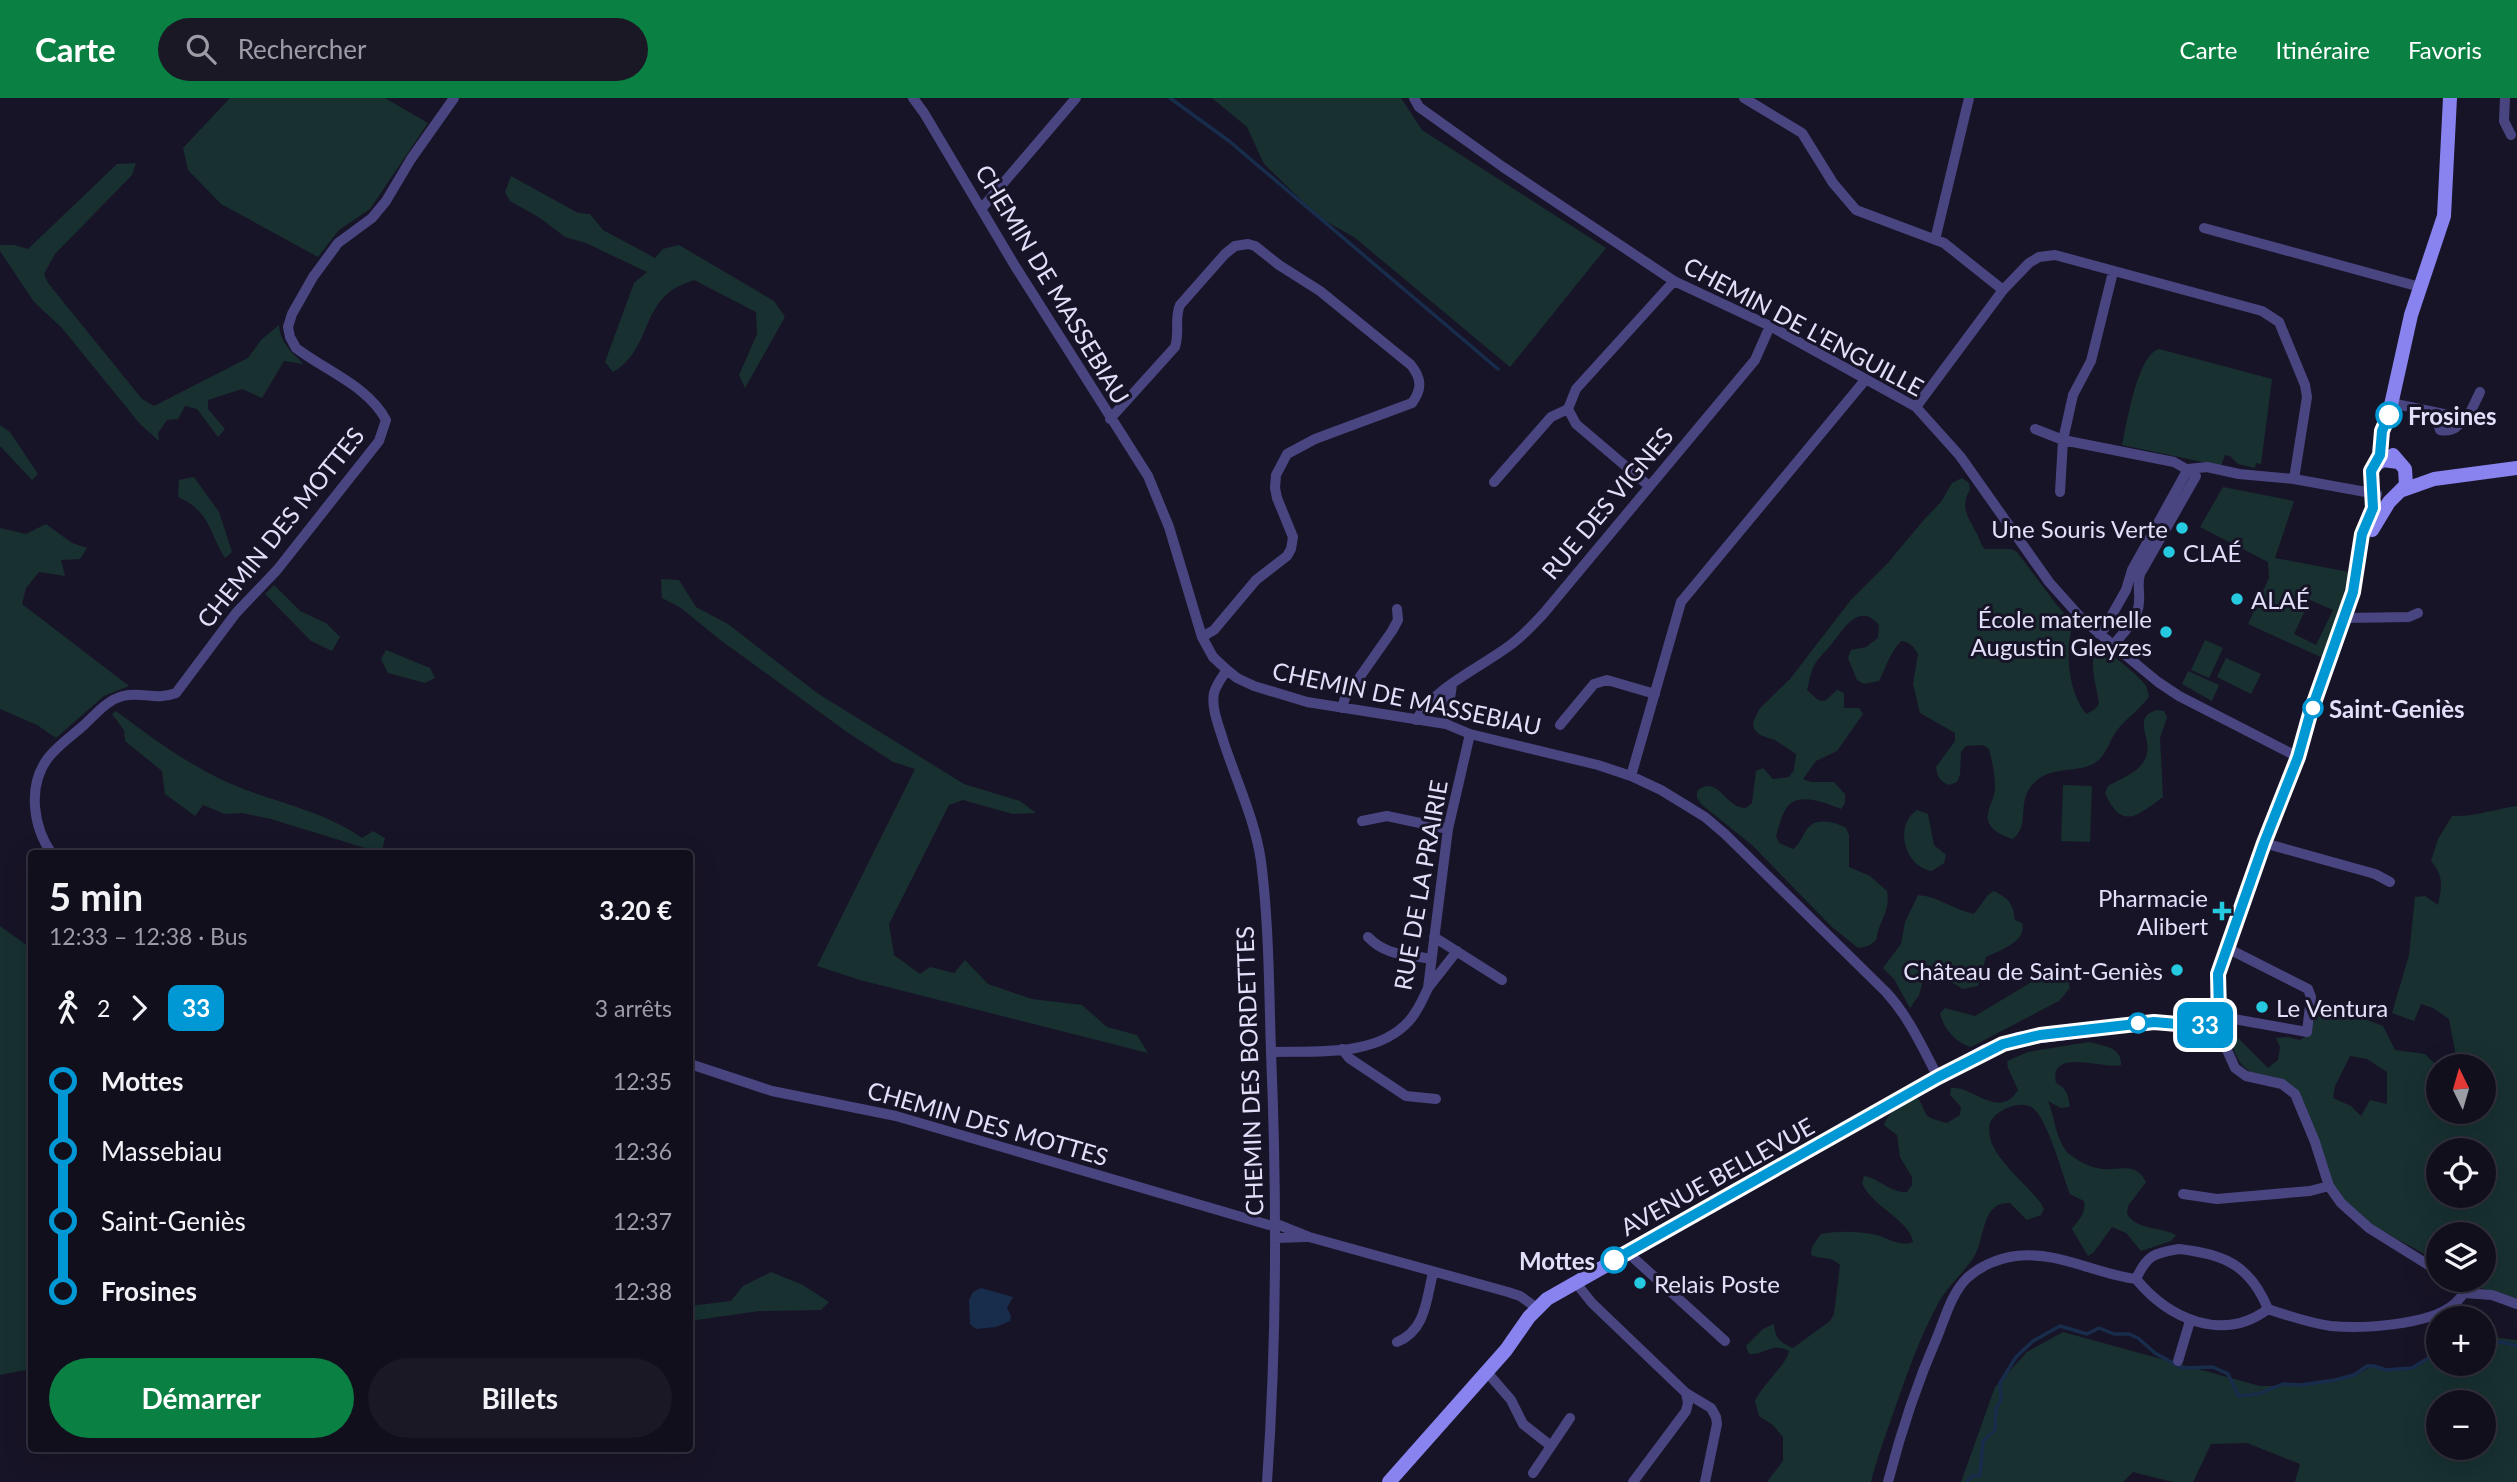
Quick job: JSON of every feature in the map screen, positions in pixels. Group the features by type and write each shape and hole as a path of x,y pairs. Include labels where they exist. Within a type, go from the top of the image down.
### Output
{"main road":[{"path":"2217,1016 2218,974 2264,843 2298,757 2357,578 2362,534 2373,508 2375,492 2370,483 2381,450 2382,431 2386,424 2408,328 2444,216 2451,98"},
{"path":"2361,549 2407,480 2402,466 2389,446 2386,424"},
{"path":"2374,467 2388,459 2434,479"},
{"path":"2463,474 2490,465 2517,462"},
{"path":"2375,492 2399,493 2434,479 2517,468"},
{"name":"AVENUE BELLEVUE","path":"1388,1482 1547,1299 1938,1077 1986,1051 2018,1039 2154,1022 2201,1026 2214,1021 2217,1016"}],"street":[{"name":"CHEMIN DES MOTTES","path":"50,850 41,835 35,800 38,774 49,757 111,701 134,695 165,698 176,693 236,613 277,570 379,441 386,420 380,409 368,396 296,348 288,327 297,305 328,255 338,243 372,218 386,201 411,159 454,98"},
{"name":"CHEMIN DE MASSEBIAU","path":"913,98 982,208 1015,267 1136,456 1158,499 1202,637 1213,657 1237,678 1254,686 1307,702 1446,724 1470,734 1555,753 1631,776 1683,802 1725,834 1900,1007 1938,1077"},
{"path":"982,208 1076,98"},
{"name":"CHEMIN DE L'ENGUILLE","path":"1414,98 1419,107 1503,167 1674,281 1770,326 1916,407 1966,464 2064,601 2099,634 2179,696 2298,757"},
{"path":"1744,98 1802,133 1833,183 1856,210 1944,243 2003,290"},
{"path":"1935,240 1969,98"},
{"path":"2505,98 2504,121 2511,135"},
{"path":"2204,228 2420,287"},
{"path":"1110,419 1175,347 1178,334 1177,312 1180,305 1224,254 1240,244 1255,246 1320,291 1411,365 1420,380 1421,388 1412,403 1315,439 1287,454 1276,475 1275,488 1293,537 1291,549 1287,556 1256,580 1214,630 1202,637"},
{"path":"1916,407 2003,290 2029,263 2039,257 2055,255 2262,311 2279,322 2307,397 2294,479"},
{"path":"2060,492 2063,440 2073,394 2091,361 2113,272"},
{"path":"1494,482 1551,417 1568,409 1576,389 1674,281"},
{"name":"RUE DES VIGNES","path":"1416,720 1430,702 1524,634 1755,360 1770,326"},
{"path":"1631,776 1681,601 1866,379"},
{"path":"2391,402 2463,418 2469,415 2480,392"},
{"path":"1568,409 1576,424 1649,486"},
{"path":"2434,412 2440,430 2453,430 2460,425 2463,418"},
{"path":"2035,429 2063,440 2174,462 2192,472"},
{"path":"2099,634 2126,590 2133,570 2192,472 2207,467 2375,492"},
{"path":"2343,487 2358,483 2374,467"},
{"path":"2113,645 2138,609 2140,574 2192,472"},
{"path":"2126,590 2138,593"},
{"path":"1342,708 1345,698 1392,631 1398,620 1397,609"},
{"path":"2344,618 2409,617 2418,613"},
{"name":"CHEMIN DES BORDETTES","path":"1227,670 1214,694 1214,707 1256,836 1261,861 1271,1052 1275,1225 1274,1363 1267,1482"},
{"path":"1560,725 1594,684 1601,681 1607,680 1655,694"},
{"path":"1446,724 1452,685"},
{"name":"RUE DE LA PRAIRIE","path":"1271,1052 1342,1049 1381,1042 1408,1022 1418,1010 1428,988 1448,829 1470,734"},
{"path":"1362,821 1387,816 1448,829"},
{"path":"2264,843 2375,874 2390,882"},
{"path":"1368,937 1388,953 1431,959"},
{"path":"1434,937 1502,981"},
{"path":"2217,1016 2307,1032 2311,997 2308,989 2227,948"},
{"path":"1428,988 1457,951"},
{"path":"2217,1016 2227,1030 2227,1050 2235,1068 2246,1076 2282,1084 2295,1094 2315,1142 2329,1186 2341,1203 2369,1228 2426,1264"},
{"path":"1342,1049 1349,1058 1406,1096 1436,1099"},
{"name":"CHEMIN DES MOTTES","path":"693,1065 772,1091 896,1116 1288,1228 1309,1237"},
{"path":"2183,1194 2217,1199 2310,1191 2329,1186"},
{"path":"1275,1238 1309,1237 1520,1296 1537,1308"},
{"path":"2136,1279 2148,1258 2159,1252 2179,1249 2200,1251 2220,1258 2249,1275 2259,1287 2268,1309 2331,1326 2362,1328 2391,1325 2437,1314 2453,1306 2464,1293 2492,1295 2517,1304"},
{"path":"1628,1252 1725,1341"},
{"path":"1888,1482 1913,1395 1953,1298 1966,1278 1993,1262 2016,1256 2044,1256 2066,1259 2136,1279 2160,1303 2190,1321 2235,1324 2254,1320 2268,1309"},
{"path":"1397,1342 1410,1336 1419,1325 1433,1273"},
{"path":"1576,1283 1592,1303 1686,1393 1711,1408 1717,1424 1705,1482"},
{"path":"2178,1361 2190,1321"},
{"path":"1486,1371 1511,1401 1523,1424 1551,1446"},
{"path":"1633,1482 1686,1411 1686,1393"},
{"path":"1533,1473 1570,1418"}],"green space":[{"path":"230,98 385,98 428,123 370,209 339,230 318,257 221,204 188,170 183,148"},
{"path":"1212,98 1401,98 1422,130 1606,248 1510,367 1354,237 1320,218 1264,164 1247,127"},
{"path":"136,163 132,175 55,254 44,274 48,283 142,399 154,406 248,358 261,340 279,325 284,342 304,364 284,361 262,398 242,389 208,400 208,409 225,429 218,437 197,409 185,406 178,419 167,420 158,433 159,441 140,424 62,328 34,302 0,251 0,245 28,249 117,164"},
{"path":"511,176 578,213 590,214 603,230 655,258 663,249 679,245 774,301 785,317 745,388 739,375 757,334 756,312 694,280 675,288 665,296 652,314 632,355 613,372 605,362 634,283 647,272 586,243 565,237 540,218 510,201 505,192"},
{"path":"2159,349 2272,379 2261,464 2256,463 2255,468 2238,464 2225,455 2221,466 2122,445 2139,376 2151,354"},
{"path":"0,425 10,432 38,474 32,480 0,446"},
{"path":"194,477 219,512 232,552 225,558 203,516 178,497 179,480"},
{"path":"1962,478 1969,483 1970,490 1965,502 1966,512 1983,547 2017,552 2071,621 2070,671 2077,698 2086,714 2099,704 2093,666 2098,646 2138,677 2146,686 2149,697 2119,728 2097,761 2086,767 2050,773 2029,788 2022,826 2013,839 1995,831 1989,823 1995,787 1989,749 1983,745 1966,746 1961,752 1957,782 1949,785 1938,776 1936,767 1955,741 1955,733 1920,713 1913,684 1918,654 1915,649 1901,641 1879,681 1864,684 1857,680 1848,658 1851,650 1866,647 1878,638 1879,625 1864,616 1851,621 1816,662 1807,690 1818,700 1825,701 1837,690 1844,693 1844,708 1859,708 1863,714 1837,751 1816,761 1803,779 1811,782 1834,782 1845,794 1845,803 1841,809 1816,800 1795,801 1785,811 1776,836 1779,843 1793,849 1808,828 1815,823 1829,822 1846,828 1849,835 1849,867 1870,876 1887,891 1888,897 1876,939 1871,944 1858,948 1831,926 1752,845 1702,805 1697,798 1697,791 1711,786 1732,803 1746,808 1752,803 1756,771 1763,768 1773,779 1789,777 1794,770 1796,754 1754,729 1753,722 1760,708 1790,679 1850,601 1887,564 1941,502 1952,483"},
{"path":"2223,487 2294,501 2275,558 2349,572 2323,658 2248,624 2269,578 2268,562 2200,527","holes":["2310,600 2333,610 2316,645 2294,634"]},
{"path":"46,524 72,543 87,548 80,559 61,560 65,576 39,572 26,588 22,604 129,686 104,696 56,738 37,725 0,709 0,528 26,534"},
{"path":"661,579 679,580 696,607 728,624 817,693 964,784 1020,801 1036,813 1013,814 963,800 949,805 889,924 894,955 920,974 930,967 954,973 965,960 988,984 1032,999 1082,1005 1107,1027 1137,1035 1148,1053 860,980 817,966 915,769 893,762 847,732 681,608 662,598"},
{"path":"274,585 300,611 326,623 340,637 332,651 311,641 265,594"},
{"path":"2205,640 2223,648 2209,678 2191,670"},
{"path":"386,650 430,668 435,678 425,683 388,673 381,659"},
{"path":"2226,658 2261,674 2251,694 2217,677"},
{"path":"2188,671 2219,685 2212,701 2182,684"},
{"path":"2157,710 2164,711 2167,717 2160,738 2163,797 2138,814 2124,816 2111,805 2105,793 2108,786 2131,773 2145,760 2148,748 2145,718"},
{"path":"116,711 184,759 229,783 331,820 362,838 373,831 385,838 382,850 366,850 271,819 242,813 225,814 203,805 195,816 165,794 162,771 125,741 124,730 112,714"},
{"path":"2063,785 2092,786 2090,842 2061,841"},
{"path":"2517,806 2517,1299 2494,1292 2496,1222 2426,1222 2426,1256 2359,1215 2346,1203 2325,1171 2285,1080 2249,1071 2238,1060 2230,1039 2238,1038 2268,1068 2278,1060 2280,1047 2276,1038 2300,1040 2308,1035 2316,1015 2349,1013 2383,1026 2395,1050 2426,1055 2426,1124 2496,1124 2496,1054 2456,1054 2449,1019 2433,1008 2421,1004 2414,1021 2392,1013 2409,955 2415,897 2425,896 2438,905 2441,882 2431,861 2438,839 2452,816","holes":["2350,1056 2367,1059 2387,1072 2387,1104 2370,1100 2361,1116 2351,1106 2333,1098 2335,1086"]},
{"path":"1917,810 1928,814 1934,845 1946,855 1944,863 1932,871 1915,862 1905,845 1905,826"},
{"path":"1994,891 2009,902 2015,920 2022,923 2020,935 2011,944 1986,957 1978,986 1963,989 1936,973 1923,981 1919,995 1910,1008 1894,979 1883,968 1901,944 1905,922 1918,895 1974,914"},
{"path":"0,926 28,946 28,1370 0,1375"},
{"path":"2060,968 2066,973 2070,988 2059,1001 1971,1047 1955,1038 1944,1024 1940,1013 1945,1008 1975,1016 2053,969"},
{"path":"2089,1042 2115,1051 2119,1054 2121,1065 2069,1062 2061,1065 2056,1072 2056,1083 2066,1092 2070,1107 2061,1108 2048,1101 2061,1142 2077,1160 2090,1166 2130,1169 2141,1175 2146,1182 2128,1206 2127,1214 2143,1226 2176,1235 2171,1241 2141,1251 2126,1233 2112,1227 2088,1256 2072,1229 2083,1213 2084,1201 2070,1194 2040,1117 2035,1110 2024,1105 1998,1113 1990,1123 1991,1142 2002,1160 2040,1202 2044,1209 2041,1215 2027,1220 2010,1203 2001,1204 1989,1214 1975,1255 1943,1296 1914,1355 1871,1482 1767,1482 1783,1461 1783,1437 1773,1425 1759,1416 1755,1401 1789,1351 1772,1348 1749,1354 1746,1346 1763,1329 1774,1324 1779,1339 1793,1348 1830,1321 1834,1314 1840,1265 1833,1260 1811,1255 1812,1247 1821,1234 1862,1233 1899,1243 1913,1242 1905,1227 1867,1192 1862,1183 1864,1176 1901,1192 1907,1192 1912,1185 1912,1177 1900,1157 1897,1135 1884,1125 1889,1116 1902,1104 1918,1098 1927,1115 1947,1123 1960,1115 1961,1107 1950,1095 1951,1088 1959,1088 1994,1102 2011,1099 2018,1090 2007,1061 2028,1052"},
{"path":"771,1272 803,1285 829,1302 821,1310 759,1311 693,1321 693,1306 731,1301 743,1286"},
{"path":"2063,1332 2260,1386 2301,1386 2353,1377 2372,1366 2400,1371 2426,1360 2426,1376 2496,1376 2496,1338 2517,1340 2517,1482 2295,1482 2300,1464 2247,1443 2211,1444 2193,1482 2173,1482 2133,1472 2123,1482 1961,1482 1995,1387 2027,1352"}],"water":[{"path":"981,1288 1013,1297 1007,1308 1010,1321 996,1327 976,1329 970,1324 969,1300 973,1292"}],"waterway":[{"path":"1170,98 1229,141 1498,369"},
{"path":"1967,1482 1972,1476 1980,1475 1983,1441 1995,1430 1996,1409 2001,1400 2000,1383 2016,1357 2033,1341 2060,1326 2087,1334 2099,1328 2114,1334 2129,1334 2182,1368 2213,1367 2228,1374 2239,1396 2258,1394 2283,1384 2301,1385 2335,1380 2354,1375 2367,1366 2386,1370 2412,1368 2426,1359"},
{"path":"2496,1343 2517,1346"}],"bus line":[{"name":"33","path":"1614,1260 1938,1077 2003,1044 2040,1035 2154,1022 2201,1026 2214,1021 2219,1013 2218,974 2264,843 2298,757 2310,714 2353,592 2362,534 2373,508 2371,471 2378,462 2382,431 2389,415"}],"place":[{"name":"Frosines","path":"2389,415"},
{"name":"Une Souris Verte","path":"2182,528"},
{"name":"CLAÉ","path":"2169,552"},
{"name":"ALAÉ","path":"2237,599"},
{"name":"École maternelle Augustin Gleyzes","path":"2166,632"},
{"name":"Saint-Geniès","path":"2313,708"},
{"name":"Pharmacie Alibert","path":"2222,911"},
{"name":"Château de Saint-Geniès","path":"2177,970"},
{"name":"Le Ventura","path":"2262,1007"},
{"name":"Mottes","path":"1614,1260"},
{"name":"Relais Poste","path":"1640,1283"}]}
